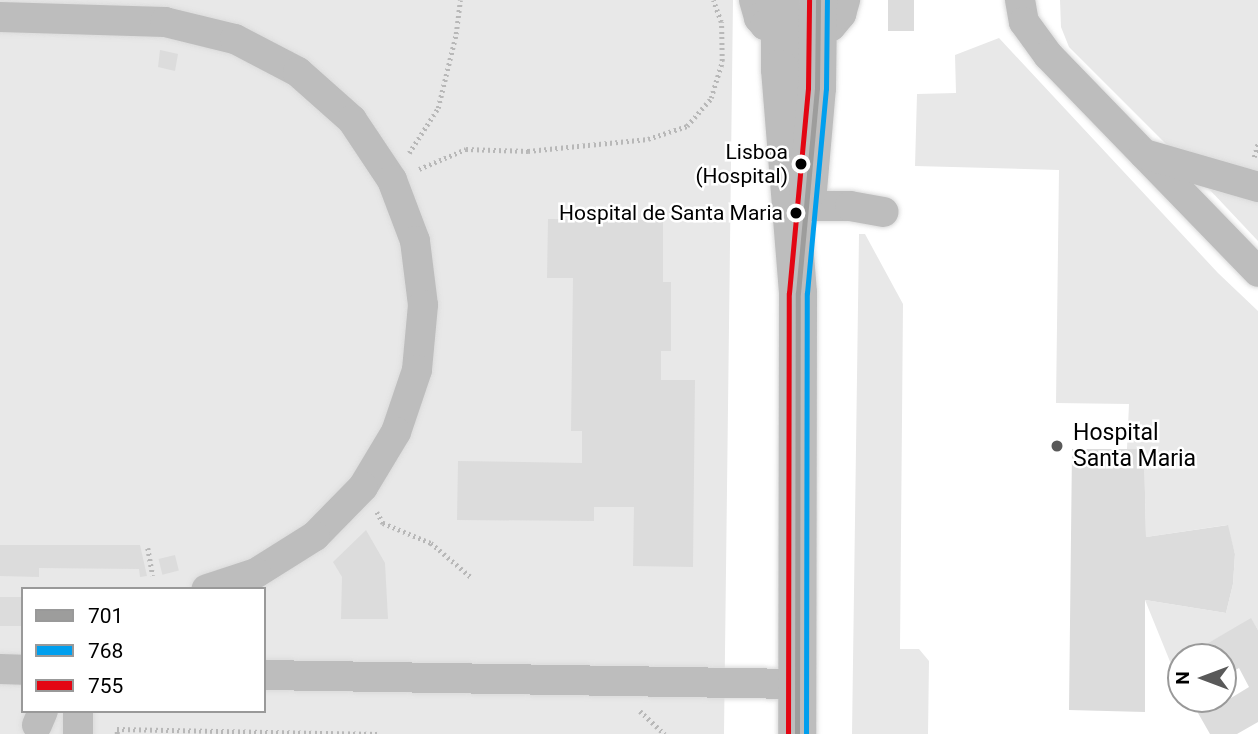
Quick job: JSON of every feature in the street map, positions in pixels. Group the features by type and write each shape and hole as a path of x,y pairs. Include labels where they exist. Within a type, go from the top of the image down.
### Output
{"main road":[{"path":"780,14 780,69 798,293 797,734"},
{"path":"798,293 817,88 818,14"}],"lane":[{"path":"754,0 759,18 765,25 780,14 818,14 836,22 845,0"},
{"path":"1020,0 1024,22 1048,55 1258,272"},
{"path":"0,17 165,22 235,39 299,72 352,120 392,180 415,241 423,305 417,370 396,432 363,487 315,536 256,572 213,587"},
{"path":"1140,153 1258,187"},
{"path":"806,206 850,206 883,212"},
{"path":"0,669 21,670"},
{"path":"266,675 798,684"},
{"path":"78,713 78,734"}],"path":[{"path":"392,180 438,108 456,34 460,0"},
{"path":"392,180 466,149 528,150 648,139 687,126 711,98 722,61 721,22 713,0"},
{"path":"363,487 383,523 431,543 471,577"},
{"path":"148,548 153,576"},
{"path":"117,734 117,729 381,734"}],"shaded area":[{"path":"0,0 733,0 724,734 0,734"},
{"path":"1060,0 1258,0 1258,171 1174,149 1166,144 1069,47 1061,27"},
{"path":"999,38 1218,273 1258,311 1258,630 1251,619 1208,643 1167,643 1167,654 1145,600 1226,613 1233,584 1235,554 1227,525 1146,537 1144,450 1127,449 1129,404 1056,403 1059,170 915,166 917,94 956,93 955,55"},
{"path":"1209,189 1258,201 1258,241"},
{"path":"859,234 865,234 903,304 900,649 919,649 929,661 928,734 852,734"}],"building":[{"path":"888,0 914,0 914,31 888,31"},
{"path":"160,50 178,54 175,71 158,67"},
{"path":"548,219 663,220 663,282 671,282 671,351 661,351 661,380 695,380 693,567 633,566 634,507 594,507 594,521 457,520 458,461 582,463 582,431 571,431 573,278 547,278"},
{"path":"1072,449 1144,449 1146,537 1228,525 1235,554 1233,584 1226,613 1145,600 1145,712 1069,710"},
{"path":"366,530 385,563 388,619 341,619 342,577 333,562"},
{"path":"0,545 140,545 147,576 140,577 139,569 39,568 39,577 0,576"},
{"path":"175,555 179,571 162,575 159,559"},
{"path":"0,597 21,597 21,626 0,626"},
{"path":"1251,618 1258,630 1258,722 1237,734 1210,734 1198,713 1237,713 1237,694 1249,687 1239,668 1237,669 1237,643 1208,643"}],"transit line":[{"name":"755","path":"788,734 789,293 808,88 809,0"},
{"name":"701","path":"797,734 798,293 817,88 818,0"},
{"name":"768","path":"806,734 807,293 826,89 827,0"}],"place":[{"name":"Lisboa (Hospital)","path":"801,164"},
{"name":"Hospital de Santa Maria","path":"796,213"},
{"name":"Hospital Santa Maria","path":"1057,446"}]}
